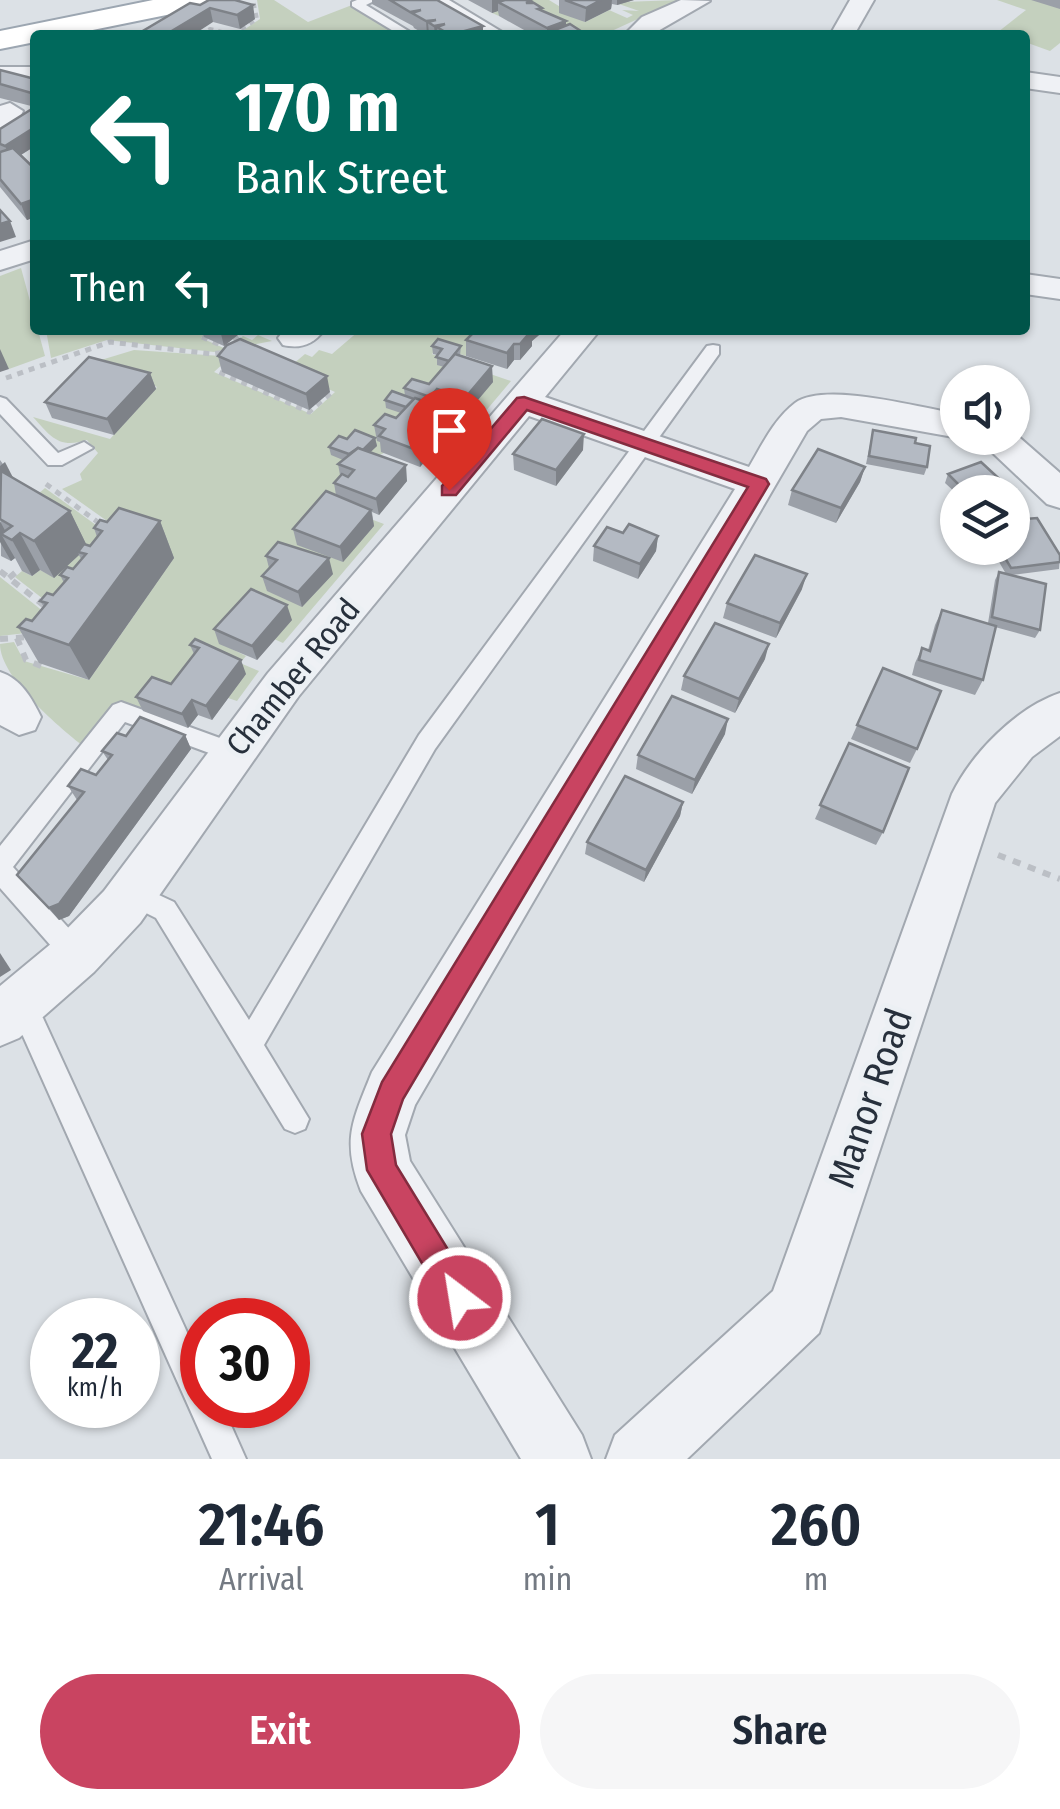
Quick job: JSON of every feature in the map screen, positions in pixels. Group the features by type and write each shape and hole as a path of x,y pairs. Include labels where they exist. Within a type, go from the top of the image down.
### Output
{"main road":[{"path":"49,30 196,0"},
{"path":"0,40 30,34"}],"street":[{"path":"432,0 486,30"},
{"path":"845,30 862,0"},
{"path":"642,30 652,22 695,9"},
{"path":"0,74 30,75"},
{"path":"1030,81 1060,85"},
{"path":"0,261 30,250"},
{"path":"1030,285 1060,290"},
{"name":"Chamber Road","path":"8,1013 76,954 133,894 231,752 579,335"},
{"path":"524,402 759,484"},
{"path":"558,1459 382,1170 377,1134 392,1092 792,424 811,408 841,406 940,423"},
{"path":"1020,455 1060,494"},
{"name":"Manor Road","path":"639,1459 797,1311 975,794 1016,744 1060,711"}],"lane":[{"path":"370,0 356,4 400,30"},
{"path":"250,1043 427,742 713,350"},
{"path":"0,403 10,408 70,478"},
{"path":"55,462 84,448"},
{"path":"76,954 0,868 122,711 231,752"},
{"path":"133,894 166,910 295,1119"},
{"path":"8,1013 33,1027 180,1349"},
{"path":"215,1428 229,1459"}],"path":[{"path":"240,30 257,19 252,0"},
{"path":"202,338 225,348 241,335"},
{"path":"0,380 110,342 212,354 232,351"},
{"path":"234,360 218,369 220,372 309,412 332,392 316,384"},
{"path":"38,489 46,484 116,536"},
{"path":"9,578 28,562"},
{"path":"0,571 54,614"},
{"path":"0,639 38,636"},
{"path":"17,638 26,660 44,667"},
{"path":"959,840 1060,879"}],"green space":[{"path":"257,0 274,0 308,22 352,5 394,30 244,30 260,19"},
{"path":"493,0 549,0 585,22 609,10 627,18 633,15 622,10 639,11 619,4 623,2 679,0 614,30 553,30 513,11 499,16 492,13 509,7"},
{"path":"997,0 1060,0 1060,43 1050,51 1030,44 1030,30 1001,30 1026,10"},
{"path":"21,268 30,301 30,335 39,335 45,356 9,369 0,356 0,276"},
{"path":"47,335 206,335 201,338 226,349 243,336 252,340 258,335 272,341 214,352 107,340 51,358"},
{"path":"354,335 480,335 466,356 439,347 432,354 442,358 438,365 450,369 461,364 511,381 479,419 466,414 492,382 456,370 413,417 378,440 387,445 384,453 359,465 360,515 384,524 283,643 274,639 220,643 246,656 240,663 259,671 237,701 228,698 197,659 143,711 124,704 87,749 21,687 10,672 0,644 14,642 24,661 89,680 142,604 124,533 62,489 82,480 80,474 98,453 87,440 69,443 56,439 33,417 110,439 157,387 101,360 134,350 221,356 226,361 214,372 311,414 335,392 286,370 305,354 312,357 319,350 332,354"},
{"path":"45,488 111,536 56,609 15,577 22,571 32,576 40,570 54,577 21,509"},
{"path":"0,577 49,616 35,632 0,636"}],"building":[{"path":"209,0 235,0 253,5 237,15 210,8 173,30 144,30 190,3 200,5"},
{"path":"390,0 437,0 483,26 442,30 437,27 445,24 434,26 428,22 436,20 426,21 412,13 421,10 410,12"},
{"path":"529,0 526,3 534,3 542,8 538,9 566,21 547,28 498,2"},
{"path":"565,0 601,0 586,8"},
{"path":"570,24 579,30 555,30"},
{"path":"0,70 30,78 30,93 0,84"},
{"path":"30,110 30,130 5,146 0,144 0,129"},
{"path":"13,148 30,164 30,201 21,204 0,179 0,152"},
{"path":"0,210 10,221 0,224"},
{"path":"471,335 528,335 507,353 466,340"},
{"path":"240,339 327,376 306,394 218,356 227,345"},
{"path":"438,339 461,346 449,361 436,357 442,349 432,346"},
{"path":"455,354 492,366 465,398 437,389 430,397 404,388 412,379 429,384"},
{"path":"89,357 150,373 107,419 45,402"},
{"path":"392,391 414,399 406,407 385,400"},
{"path":"415,398 453,412 419,451 379,436 385,429 374,425 385,414 396,418"},
{"path":"542,419 584,434 556,470 513,454"},
{"path":"355,430 375,438 363,450 358,448 349,454 329,447 339,436 347,439"},
{"path":"873,430 916,438 915,443 930,446 927,467 869,456"},
{"path":"358,448 406,465 376,499 334,483 342,474 348,477 354,470 338,464"},
{"path":"818,449 865,467 841,508 792,490"},
{"path":"981,462 995,475 949,475"},
{"path":"1,471 70,511 34,541 20,533 12,540 1,534 12,526 0,519"},
{"path":"326,491 371,510 340,547 293,529"},
{"path":"119,508 160,521 69,645 18,627 26,619 32,621 47,603 40,601 47,593 53,595 68,578 60,575 67,567 73,569 86,554 78,552 84,544 90,546 102,531 94,528 100,520 107,522"},
{"path":"1037,518 1060,555 1060,562 1011,568 1009,565 1030,565 1030,519"},
{"path":"629,524 658,536 640,564 594,546 607,527 623,533"},
{"path":"278,542 329,558 298,592 262,576 277,560 266,556"},
{"path":"755,555 807,574 780,623 727,603"},
{"path":"999,572 1046,584 1040,630 992,617"},
{"path":"251,589 287,605 252,646 214,629"},
{"path":"942,610 996,626 983,680 919,660 922,648 930,651"},
{"path":"715,623 769,644 739,699 684,676"},
{"path":"195,639 241,660 206,706 192,700 182,714 136,697 152,677 171,684 199,648 190,645"},
{"path":"883,668 941,691 917,749 857,725"},
{"path":"672,696 728,719 695,780 638,755"},
{"path":"140,717 185,735 59,904 49,908 17,875 84,792 68,786 81,769 96,775 112,755 102,751 117,733 126,736"},
{"path":"849,743 909,768 883,832 820,805"},
{"path":"625,776 683,802 646,870 587,842"}],"route":[{"path":"449,490 524,402 759,484 392,1092 377,1134 382,1170 460,1298"}]}
